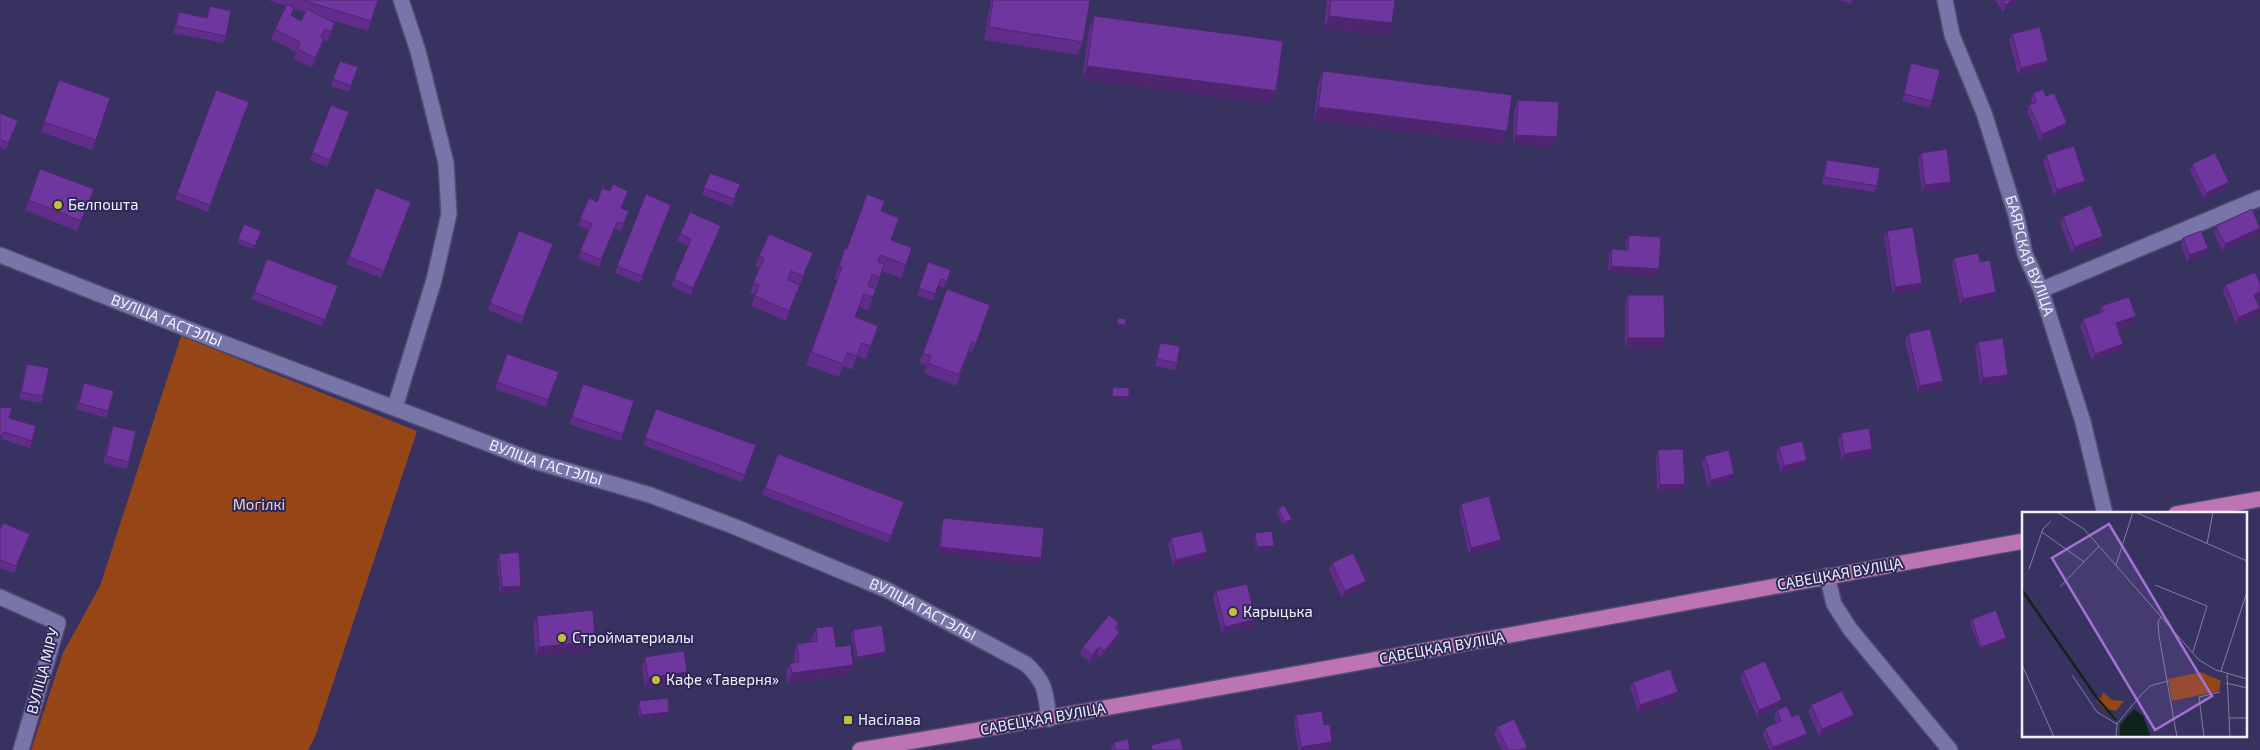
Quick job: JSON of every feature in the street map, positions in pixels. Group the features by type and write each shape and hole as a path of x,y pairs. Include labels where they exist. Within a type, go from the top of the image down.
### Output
{"main road":[{"path":"2186,512 2260,498"},
{"name":"САВЕЦКАЯ ВУЛІЦА","path":"860,750 1049,719 2022,541"}],"street":[{"path":"395,407 434,280 449,214 446,163 418,51 401,0"},
{"name":"БАЯРСКАЯ ВУЛІЦА","path":"1945,0 1952,36 1984,113 2016,215 2025,254 2041,290 2083,422 2105,512"},
{"path":"2041,290 2260,198"},
{"name":"ВУЛІЦА ГАСТЭЛЫ","path":"0,255 223,343 534,461 650,495 733,526 887,590 1026,664 1040,678 1046,695 1049,719"},
{"path":"1827,576 1834,604 1850,629 1950,750"},
{"name":"ВУЛІЦА МІРУ","path":"0,597 58,623 21,750"}],"green space":[{"name":"Могілкі","path":"181,336 417,431 315,737 308,750 31,750 63,653 100,586"}],"building":[{"path":"302,0 378,0 371,21"},
{"path":"993,0 1090,0 1083,42 989,27"},
{"path":"1331,0 1395,0 1392,23 1329,16"},
{"path":"2002,0 2013,0 2006,5"},
{"path":"287,4 294,8 291,15 301,21 307,9 335,23 331,32 325,29 321,37 324,39 315,58 297,49 300,42 275,29"},
{"path":"210,6 231,11 226,36 176,26 179,12 207,18"},
{"path":"1094,16 1283,41 1276,91 1087,66"},
{"path":"2040,27 2048,61 2021,68 2012,34"},
{"path":"340,61 358,67 351,86 333,79"},
{"path":"1911,63 1940,70 1932,101 1904,94"},
{"path":"1323,71 1512,95 1507,131 1318,107"},
{"path":"59,80 110,98 96,140 44,122"},
{"path":"2043,89 2046,96 2054,93 2067,123 2042,134 2029,105 2037,102 2033,93"},
{"path":"216,90 249,102 210,205 177,193"},
{"path":"1518,100 1559,102 1557,137 1516,135"},
{"path":"331,105 349,112 330,160 312,153"},
{"path":"0,113 18,121 8,143 0,139"},
{"path":"2074,146 2085,181 2057,190 2046,155"},
{"path":"1947,149 1951,182 1925,185 1921,153"},
{"path":"2215,153 2229,182 2206,193 2192,164"},
{"path":"1827,160 1880,168 1877,186 1824,177"},
{"name":"Белпошта","path":"40,169 94,189 81,221 29,200"},
{"path":"710,173 740,184 734,199 704,188"},
{"path":"613,184 628,191 621,208 629,211 623,224 617,222 601,260 580,251 592,224 580,219 589,198 597,202 602,188 610,191"},
{"path":"376,188 411,202 384,271 349,257"},
{"path":"646,194 671,205 642,276 617,266"},
{"path":"867,194 885,201 881,211 899,218 891,240 912,248 906,265 880,255 878,262 884,264 880,277 872,274 868,286 876,289 873,297 864,294 855,317 878,326 871,346 862,343 857,356 847,353 843,364 811,352 842,267 839,266 845,248 847,249"},
{"path":"2091,205 2103,236 2075,247 2063,217"},
{"path":"2252,209 2260,228 2225,244 2216,226"},
{"path":"690,212 721,226 693,288 674,279 691,239 680,234"},
{"path":"244,224 261,231 255,246 238,239"},
{"path":"1913,227 1922,283 1895,287 1887,231"},
{"path":"519,231 553,244 523,317 490,303"},
{"path":"2201,231 2208,248 2190,255 2183,238"},
{"path":"769,234 813,253 803,276 791,271 788,280 800,285 789,311 755,296 759,285 753,283 764,258 759,256"},
{"path":"1629,235 1661,237 1659,269 1611,266 1612,249 1628,250"},
{"path":"1978,253 1980,262 1990,260 1996,292 1963,299 1954,258"},
{"path":"267,259 338,286 325,320 254,292"},
{"path":"928,262 951,270 947,281 941,279 935,294 919,288"},
{"path":"2255,272 2260,283 2260,292 2254,295 2260,308 2239,317 2225,285"},
{"path":"947,289 990,305 976,343 972,342 959,375 928,363 931,356 923,353"},
{"path":"1628,295 1664,295 1665,338 1628,338"},
{"path":"2129,297 2136,316 2116,323 2123,344 2095,354 2083,319 2103,312 2101,306"},
{"path":"1118,318 1126,319 1125,325 1117,324"},
{"path":"1930,329 1943,381 1920,386 1908,334"},
{"path":"2003,338 2008,375 1983,378 1978,342"},
{"path":"1160,343 1180,346 1177,363 1157,359"},
{"path":"507,354 559,372 548,400 497,382"},
{"path":"27,364 49,368 43,396 21,392"},
{"path":"84,383 114,391 108,411 79,403"},
{"path":"583,384 634,401 623,434 572,417"},
{"path":"1113,387 1129,388 1129,397 1112,396"},
{"path":"0,407 12,408 9,418 36,426 32,441 4,432 0,437"},
{"path":"656,409 756,445 745,475 645,438"},
{"path":"113,426 136,431 129,462 106,456"},
{"path":"1869,428 1872,449 1844,454 1841,433"},
{"path":"1802,441 1807,460 1784,466 1779,447"},
{"path":"1683,449 1685,484 1660,485 1658,450"},
{"path":"1729,450 1734,474 1711,480 1705,456"},
{"path":"778,454 904,502 891,536 765,488"},
{"path":"1489,496 1501,540 1471,548 1461,504"},
{"path":"1284,505 1292,519 1285,522 1278,509"},
{"path":"943,518 1044,528 1041,558 940,547"},
{"path":"3,523 30,534 16,566 0,560 0,529"},
{"path":"1202,531 1207,552 1176,560 1171,538"},
{"path":"1272,531 1274,546 1257,547 1255,533"},
{"path":"519,552 521,586 502,587 499,554"},
{"path":"1353,553 1366,581 1345,591 1332,563"},
{"name":"Карыцька","path":"1247,584 1256,619 1225,627 1216,591"},
{"name":"Стройматериалы","path":"593,610 595,641 539,647 537,616"},
{"path":"1996,610 2006,638 1981,647 1972,619"},
{"path":"1109,615 1119,623 1115,628 1120,632 1104,651 1099,647 1092,655 1083,647"},
{"path":"882,625 886,652 857,657 853,630"},
{"path":"833,626 836,647 851,645 853,665 792,673 790,663 799,662 797,644 817,641 816,628"},
{"path":"684,651 687,672 648,678 645,657"},
{"path":"1765,661 1782,700 1759,710 1743,671"},
{"path":"1670,669 1678,692 1640,705 1633,682"},
{"path":"1842,691 1854,715 1822,729 1811,705"},
{"path":"668,698 669,712 641,715 639,701"},
{"path":"1787,706 1792,717 1799,714 1807,734 1773,747 1765,728 1781,721 1777,710"},
{"path":"1322,711 1324,725 1330,724 1332,742 1301,747 1296,715"},
{"path":"1514,719 1527,747 1521,750 1508,750 1497,727"},
{"path":"1180,738 1183,750 1152,750 1151,745"},
{"path":"1128,739 1130,750 1115,750 1114,742"}],"place":[{"name":"Белпошта","path":"58,205"},
{"name":"Карыцька","path":"1233,612"},
{"name":"Стройматериалы","path":"562,638"},
{"name":"Кафе «Таверня»","path":"656,680"},
{"name":"Насілава","path":"848,720"}]}
